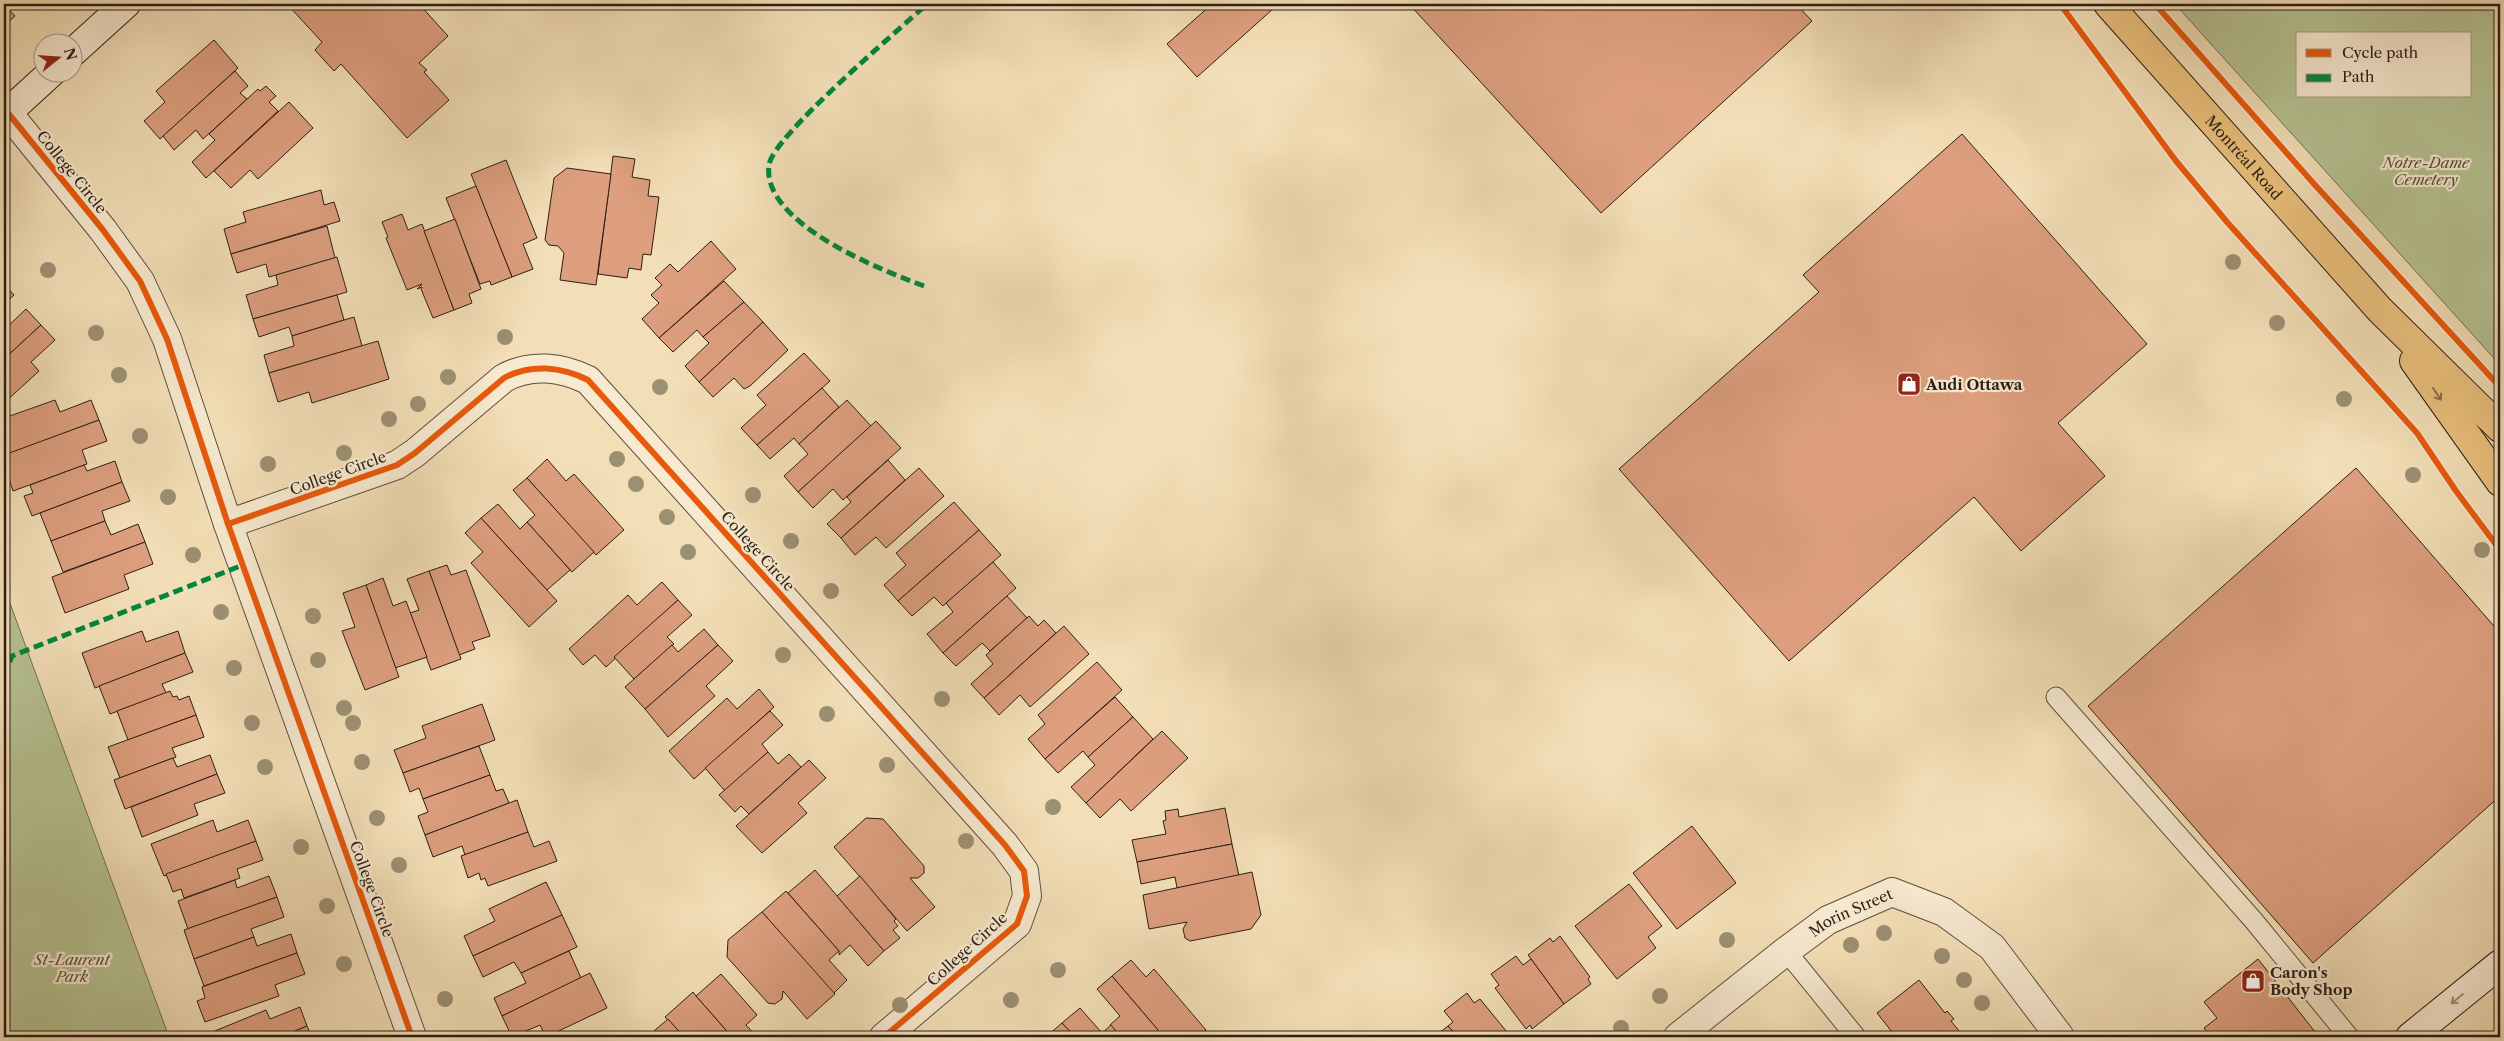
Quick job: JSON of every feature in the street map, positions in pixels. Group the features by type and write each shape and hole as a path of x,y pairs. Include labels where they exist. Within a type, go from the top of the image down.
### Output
{"main road":[{"name":"Montréal Road","path":"2108,4 2380,310 2500,428"},
{"name":"Montréal Road","path":"2380,310 2500,482"}],"street":[{"path":"82,44 126,4"},
{"path":"6,115 41,82"},
{"name":"College Circle","path":"6,115 103,230 140,281 167,339 228,524 412,1037"},
{"name":"College Circle","path":"228,524 377,474 397,465 415,453 504,378 514,372 542,368 571,372 588,380 1005,845 1024,871 1027,896 1017,924 884,1037"},
{"name":"Morin Street","path":"1678,1037 1828,920 1892,892 1944,912 1992,947 2060,1037"},
{"path":"2410,1037 2500,964"}],"lane":[{"path":"2056,697 2254,922 2349,1037"},
{"path":"1786,951 1856,1037"}],"green space":[{"name":"Notre-Dame Cemetery","path":"2175,4 2500,4 2500,365"},
{"name":"St-Laurent Park","path":"4,587 169,1037 4,1037"}],"building":[{"path":"4,4 15,16 4,26"},
{"path":"287,4 419,4 448,36 419,63 427,70 424,72 449,100 407,138 341,64 334,71 315,50 322,42"},
{"path":"1212,4 1270,4 1274,8 1197,77 1167,44"},
{"path":"1409,4 1796,4 1812,21 1601,213"},
{"path":"214,40 238,68 160,139 144,121 165,102 156,91"},
{"path":"235,71 248,86 240,93 247,99 203,139 196,130 174,150 163,136"},
{"path":"266,86 276,96 269,102 278,111 206,178 192,162 215,140 209,134 258,89 260,91"},
{"path":"289,102 313,128 258,179 250,170 231,188 214,171"},
{"name":"Audi Ottawa","path":"1962,134 2147,344 2058,423 2105,476 2021,551 1974,497 1789,661 1619,469 1819,292 1803,275"},
{"path":"613,156 635,159 632,177 650,180 648,196 659,197 651,255 643,254 641,270 629,268 627,278 598,274"},
{"path":"506,160 537,238 523,244 533,269 512,277 471,174"},
{"path":"567,168 611,174 596,285 560,280 564,253 558,246 549,245 545,240 554,178"},
{"path":"476,186 512,277 491,285 490,281 480,284 446,198"},
{"path":"321,190 324,205 334,202 340,221 231,254 224,229 246,222 243,212"},
{"path":"402,214 408,230 422,224 454,310 433,318 421,289 422,287 417,289 422,284 407,290 386,238 388,237 382,222"},
{"path":"455,219 481,289 469,294 472,303 454,310 424,231"},
{"path":"327,226 335,258 269,277 266,264 237,273 231,254"},
{"path":"711,241 736,269 659,338 642,319 659,303 651,295 662,285 655,278 670,264 678,272"},
{"path":"337,257 347,292 253,319 246,295 278,285 276,275"},
{"path":"724,281 744,302 703,337 697,330 673,352 659,338"},
{"path":"4,284 14,295 4,304"},
{"path":"337,295 344,320 292,336 289,327 259,337 253,319"},
{"path":"744,302 763,322 699,382 685,366 709,343 703,337"},
{"path":"26,309 41,325 4,359 4,330"},
{"path":"354,317 362,346 269,373 264,355 294,346 292,336"},
{"path":"763,322 788,350 750,386 744,389 734,378 713,397 699,382"},
{"path":"41,325 55,340 31,362 39,371 4,403 4,359"},
{"path":"378,341 389,379 312,403 309,392 278,402 269,373"},
{"path":"804,353 830,381 757,445 741,428 766,405 757,395"},
{"path":"822,388 839,407 799,444 794,438 770,459 757,445"},
{"path":"55,400 60,412 91,400 99,420 8,454 4,443 4,418"},
{"path":"847,400 871,426 798,492 784,476 808,454 799,444"},
{"path":"99,420 107,441 82,450 87,464 13,491 4,465 4,455"},
{"path":"876,421 901,448 843,500 833,489 813,508 798,492"},
{"path":"547,459 566,481 574,474 624,530 596,555 527,478"},
{"path":"888,460 905,480 841,538 827,524 851,502 847,497"},
{"path":"115,461 122,482 32,516 24,496 33,493 30,485 84,465 87,471"},
{"path":"919,468 944,496 886,548 876,537 855,555 841,538"},
{"path":"2356,468 2500,633 2500,796 2313,963 2088,706"},
{"path":"527,478 594,552 572,572 527,522 535,515 513,490"},
{"path":"122,482 130,501 102,511 105,521 51,541 40,513"},
{"path":"954,502 979,530 898,601 884,585 906,565 896,553"},
{"path":"498,504 520,529 527,522 570,570 547,590 481,518"},
{"path":"481,518 557,601 529,627 471,563 483,552 465,533"},
{"path":"105,521 111,535 138,524 145,542 63,572 51,541"},
{"path":"979,530 1001,555 943,606 934,597 912,616 898,601"},
{"path":"145,542 153,564 124,575 129,589 65,613 52,577"},
{"path":"993,562 1016,588 943,653 927,634 953,612 946,603"},
{"path":"447,565 451,575 466,570 490,636 472,642 475,649 459,655 429,571"},
{"path":"429,571 461,659 431,670 410,613 419,610 407,579"},
{"path":"383,578 393,606 406,601 427,657 395,668 366,585"},
{"path":"662,582 678,600 606,667 595,655 583,665 569,649 628,595 637,605"},
{"path":"366,585 399,677 365,690 342,631 355,627 343,593"},
{"path":"1007,596 1027,618 990,651 982,643 956,666 943,653"},
{"path":"678,600 692,615 667,637 674,644 634,679 614,657"},
{"path":"1029,616 1038,626 1044,620 1056,633 984,698 971,684 993,664 986,655"},
{"path":"1064,626 1089,654 1030,707 1020,695 999,715 984,698"},
{"path":"704,629 718,645 645,709 625,687 672,645 678,652"},
{"path":"142,631 146,642 178,631 185,653 95,688 82,653"},
{"path":"718,645 733,661 706,686 715,696 668,737 645,709"},
{"path":"185,653 193,672 162,684 166,693 110,714 99,686"},
{"path":"1097,662 1122,690 1045,759 1028,739 1045,724 1038,715"},
{"path":"759,689 774,707 694,779 669,751 727,698 737,709"},
{"path":"170,691 173,697 177,696 179,700 189,696 196,715 128,740 117,711"},
{"path":"1115,697 1133,717 1088,757 1083,751 1058,773 1045,759"},
{"path":"482,704 495,740 403,773 394,750 426,738 422,726"},
{"path":"770,711 783,725 762,744 768,752 725,791 705,768"},
{"path":"196,715 204,737 172,748 176,757 120,778 108,747"},
{"path":"1133,717 1153,739 1086,803 1071,787 1095,765 1088,757"},
{"path":"1162,731 1188,758 1131,811 1120,799 1100,818 1086,803"},
{"path":"479,746 490,775 423,799 419,788 410,792 403,773"},
{"path":"768,752 778,764 789,754 801,767 749,814 741,806 735,812 719,795"},
{"path":"210,755 217,774 125,809 114,780 173,758 177,767"},
{"path":"809,760 826,778 798,803 807,813 762,853 736,826"},
{"path":"217,774 225,793 194,804 198,815 142,837 131,807"},
{"path":"490,775 496,791 503,789 509,803 425,835 418,816 428,812 423,799"},
{"path":"517,800 528,832 465,855 462,846 433,857 425,835"},
{"path":"1225,808 1232,844 1137,862 1132,840 1166,834 1163,821 1166,820 1165,811 1178,809 1179,817"},
{"path":"866,818 883,819 924,866 924,873 918,878 910,878 935,907 907,931 834,847"},
{"path":"213,820 217,832 248,820 256,841 164,876 151,844"},
{"path":"1692,826 1736,883 1677,929 1633,873"},
{"path":"528,832 534,847 549,841 557,861 488,886 485,878 481,880 479,873 468,878 461,856"},
{"path":"256,841 263,860 237,869 240,878 184,898 181,889 173,892 166,874"},
{"path":"1232,844 1239,876 1177,888 1175,877 1141,884 1137,862"},
{"path":"815,870 884,951 868,966 850,945 839,955 839,951 788,893"},
{"path":"1252,872 1261,915 1251,929 1190,941 1185,938 1183,929 1187,922 1149,929 1143,895"},
{"path":"269,876 277,897 188,929 178,901 235,880 237,888"},
{"path":"860,876 896,919 894,921 898,926 893,930 900,938 884,951 837,896"},
{"path":"546,882 562,915 473,956 464,936 495,921 489,909"},
{"path":"1629,884 1662,926 1648,937 1656,948 1617,979 1575,926"},
{"path":"786,891 839,951 829,960 847,980 833,994 762,912"},
{"path":"277,897 284,917 251,929 254,937 194,959 184,930"},
{"path":"762,912 835,994 807,1019 783,991 782,999 775,1004 768,1003 727,957 728,940"},
{"path":"562,915 577,947 521,973 514,962 483,977 473,956"},
{"path":"291,934 297,953 204,986 194,959 254,937 257,946"},
{"path":"1560,936 1590,977 1588,979 1591,984 1564,1004 1528,955 1550,938 1553,942"},
{"path":"569,951 581,978 502,1016 494,998 526,983 521,973"},
{"path":"297,953 305,974 275,985 279,996 205,1022 197,1001 205,998 202,987"},
{"path":"1516,956 1523,965 1531,959 1564,1004 1532,1029 1530,1025 1526,1029 1495,988 1499,985 1491,974"},
{"name":"Caron's Body Shop","path":"2258,959 2319,1037 2211,1037 2204,1028 2217,1018 2204,1002"},
{"path":"1131,960 1146,977 1154,969 1206,1030 1198,1037 1164,1037 1112,976"},
{"path":"590,973 607,1008 546,1037 540,1025 512,1037 502,1016"},
{"path":"721,974 757,1015 746,1025 757,1037 732,1037 696,996"},
{"path":"1112,976 1164,1037 1121,1037 1110,1025 1120,1016 1097,989"},
{"path":"1919,980 1945,1013 1947,1011 1954,1019 1951,1021 1964,1037 1896,1037 1877,1013"},
{"path":"693,992 732,1037 684,1037 665,1017"},
{"path":"1467,993 1474,1003 1480,999 1511,1037 1458,1037 1448,1026 1453,1022 1444,1011"},
{"path":"300,1007 307,1026 281,1037 212,1037 210,1033 266,1010 270,1019"},
{"path":"1080,1008 1102,1033 1111,1025 1121,1037 1075,1037 1062,1023"},
{"path":"4,1019 12,1037 4,1037"},
{"path":"668,1019 684,1037 655,1037 657,1035 654,1031"},
{"path":"1062,1023 1075,1037 1047,1036"},
{"path":"307,1026 312,1037 281,1037"},
{"path":"1448,1026 1458,1037 1434,1037"}],"marked path":[{"path":"924,286 854,256 803,225 784,206 772,186 769,165 776,151 813,108 927,4"},
{"path":"4,676 12,656 243,565"}],"cycle path":[{"path":"2060,4 2176,161 2227,222 2417,433 2456,491 2500,550"},
{"path":"2155,4 2315,185 2500,387"},
{"path":"8,113 103,230 140,281 167,339 228,524 412,1037"},
{"path":"228,524 397,465 415,453 504,378 514,373 546,368 568,372 588,380 1005,845 1024,871 1027,896 1017,924 884,1037"}],"place":[{"name":"Audi Ottawa","path":"1909,384"},
{"name":"Caron's Body Shop","path":"2253,981"}]}
